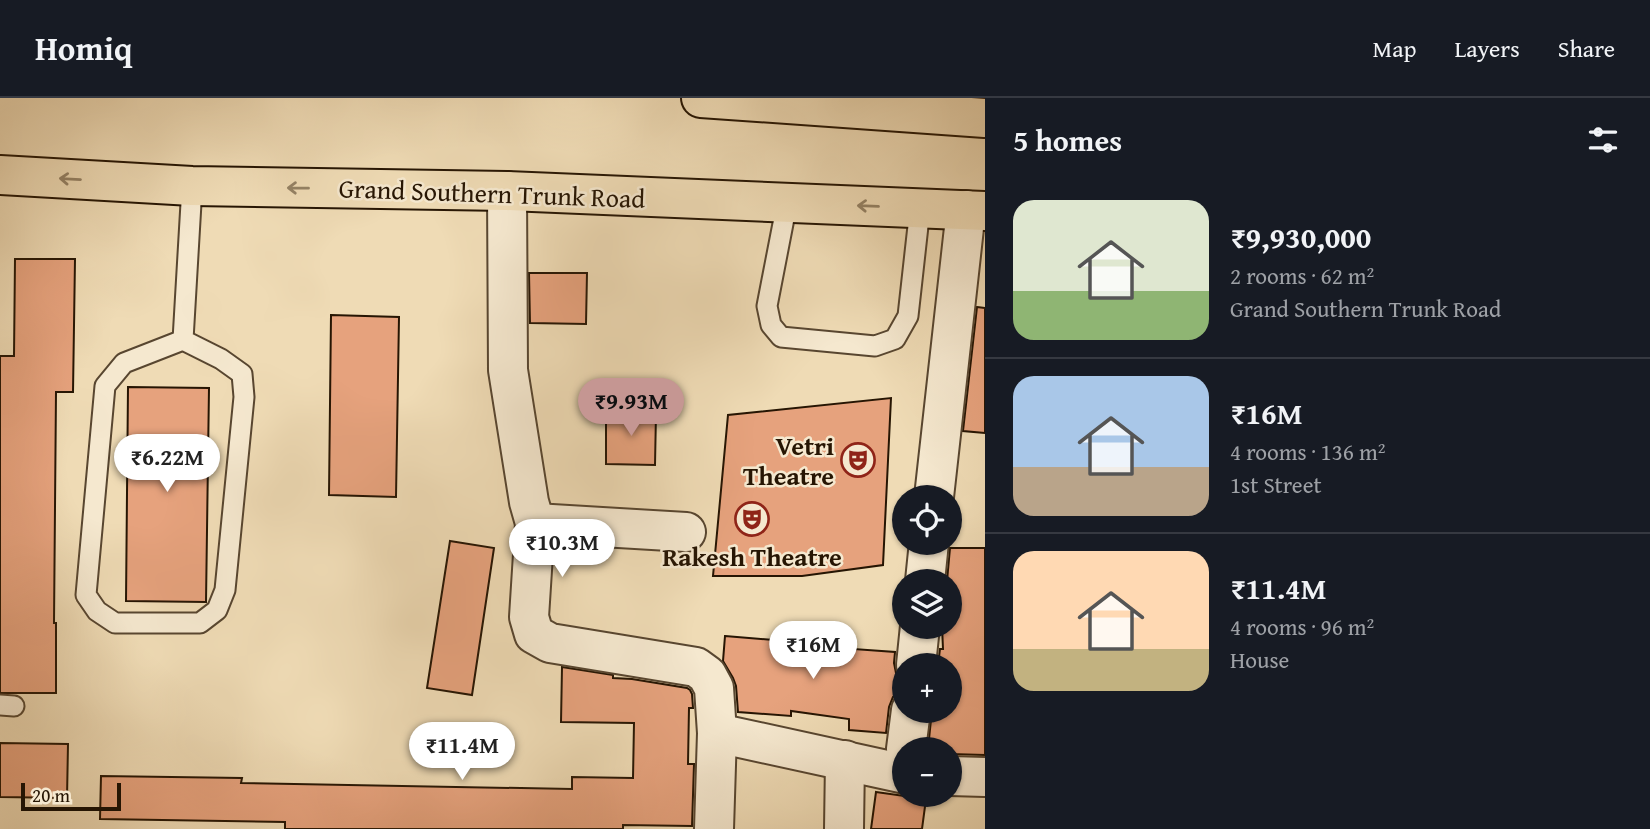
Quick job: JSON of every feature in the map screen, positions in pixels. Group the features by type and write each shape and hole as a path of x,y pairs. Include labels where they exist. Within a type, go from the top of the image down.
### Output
{"main road":[{"path":"701,98 985,118"},
{"name":"Grand Southern Trunk Road","path":"0,175 192,186 507,191 976,210"}],"street":[{"path":"507,191 509,370 529,502 536,523 529,617 534,634 550,643 696,667 708,674 714,688 717,733 714,829"},
{"path":"936,485 976,210"},
{"path":"536,523 686,531"},
{"path":"717,733 845,760 892,764"},
{"path":"844,829 845,760"},
{"path":"962,776 985,777"}],"lane":[{"path":"183,340 192,186"},
{"path":"787,203 768,306 771,325 781,337 875,346 895,339 908,316 920,208"},
{"path":"183,340 221,359 242,374 244,397 225,590 217,610 200,623 115,623 97,611 86,595 105,386 124,363 183,340"}],"building":[{"path":"15,259 75,259 73,392 56,392 56,693 0,693 0,356 14,356"},
{"path":"529,273 587,273 586,324 530,323"},
{"path":"977,307 985,308 985,433 963,431"},
{"path":"331,315 399,317 396,497 329,495"},
{"path":"128,387 209,388 206,602 126,601"},
{"path":"891,398 883,565 802,576 713,576 728,415"},
{"path":"606,412 656,413 655,465 606,464"},
{"path":"450,541 494,548 472,695 427,688"},
{"path":"962,548 985,548 985,755 962,754 962,737 929,737 931,723 962,723 962,653 940,653 940,649 943,649 943,639 962,639 962,569 948,569 949,555 962,555"},
{"path":"725,636 797,642 854,652 854,649 895,652 892,653 892,700 886,733 849,730 849,719 791,711 791,716 738,712 736,686 723,661"},
{"path":"562,667 690,690 693,708 689,708 688,764 694,764 692,826 623,825 623,829 285,829 285,822 100,819 101,776 242,778 241,783 572,789 572,777 633,778 634,723 561,722"},
{"path":"0,743 68,744 67,798 0,797"},
{"path":"876,792 892,794 892,807 925,807 922,829 871,829"}],"place":[{"name":"Vetri Theatre","path":"858,460"},
{"name":"Rakesh Theatre","path":"752,519"}]}
